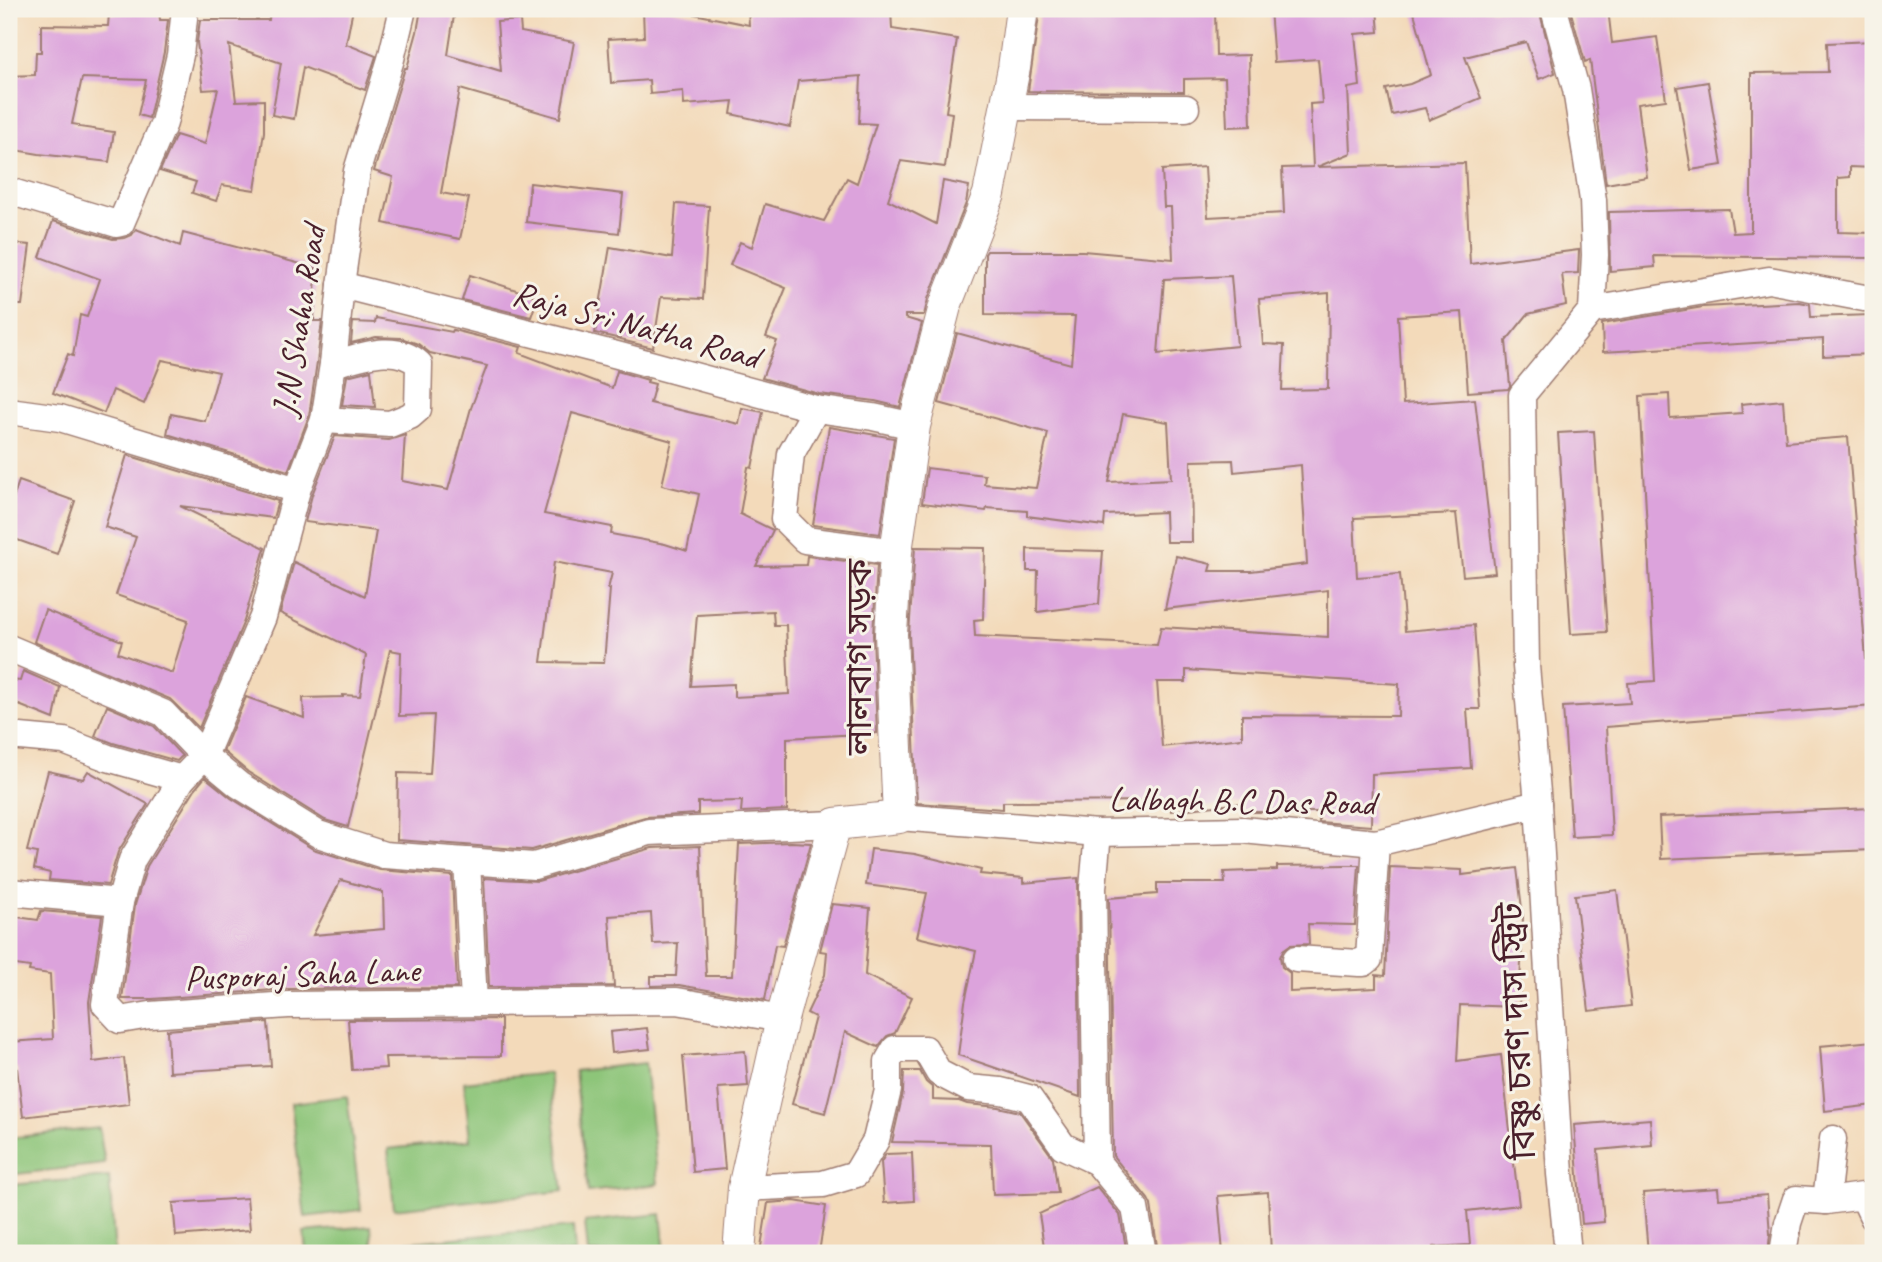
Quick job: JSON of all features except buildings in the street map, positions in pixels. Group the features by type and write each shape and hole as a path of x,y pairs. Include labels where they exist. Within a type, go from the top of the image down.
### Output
{"street":[{"path":"9,191 119,224 164,123 180,55 185,9"},
{"name":"J.N Shaha Road","path":"204,756 263,617 297,489 324,421 357,171 391,59 403,9"},
{"name":"লালবাগ সড়ক","path":"899,817 891,634 896,552 914,426 945,306 989,194 1022,9"},
{"path":"1554,9 1576,89 1593,200 1595,255 1592,310 1769,280 1873,298"},
{"path":"1006,107 1186,108"},
{"name":"Raja Sri Natha Road","path":"341,285 816,409 914,426"},
{"name":"বিষ্ণু চরণ দাস স্ট্রিট","path":"1567,1253 1538,804 1526,666 1522,396 1592,310"},
{"path":"324,421 390,424 418,409 419,364 411,357 382,351 333,364"},
{"path":"816,409 791,454 784,519 805,540 896,552"},
{"path":"9,411 60,418 297,489"},
{"path":"9,648 163,713 204,756 239,785 318,834 384,855 534,866 649,832 835,824 899,817"},
{"path":"9,736 64,741 108,758 182,779"},
{"name":"Pusporaj Saha Lane","path":"204,756 182,779 131,860 120,902 105,1004 120,1020 288,1005 677,1001 782,1019"},
{"name":"Lalbagh B.C Das Road","path":"899,817 1098,833 1243,830 1376,843 1538,804"},
{"path":"739,1253 744,1188 782,1019 835,824"},
{"path":"1097,1162 1093,888 1098,833"},
{"path":"1296,959 1364,963 1369,959 1376,843"},
{"path":"467,862 474,1003"},
{"path":"9,892 120,902"},
{"path":"744,1188 823,1184 856,1174 876,1140 888,1090 888,1061 895,1049 925,1049 939,1073 968,1088 1001,1091 1029,1098 1063,1146 1097,1162 1135,1208 1143,1253"},
{"path":"1826,1202 1833,1139"},
{"path":"1783,1253 1788,1223 1796,1199 1826,1202 1863,1196 1873,1217"}],"green space":[{"path":"645,1063 658,1184 588,1192 575,1071"},
{"path":"549,1073 563,1191 394,1209 388,1149 470,1140 464,1082"},
{"path":"347,1096 361,1210 305,1217 291,1103"},
{"path":"99,1128 105,1164 9,1175 9,1138"},
{"path":"109,1177 115,1253 9,1253 9,1185"},
{"path":"661,1214 665,1253 588,1253 585,1222"},
{"path":"371,1226 373,1253 306,1253 304,1232"},
{"path":"573,1227 575,1253 392,1253 391,1244"}]}
